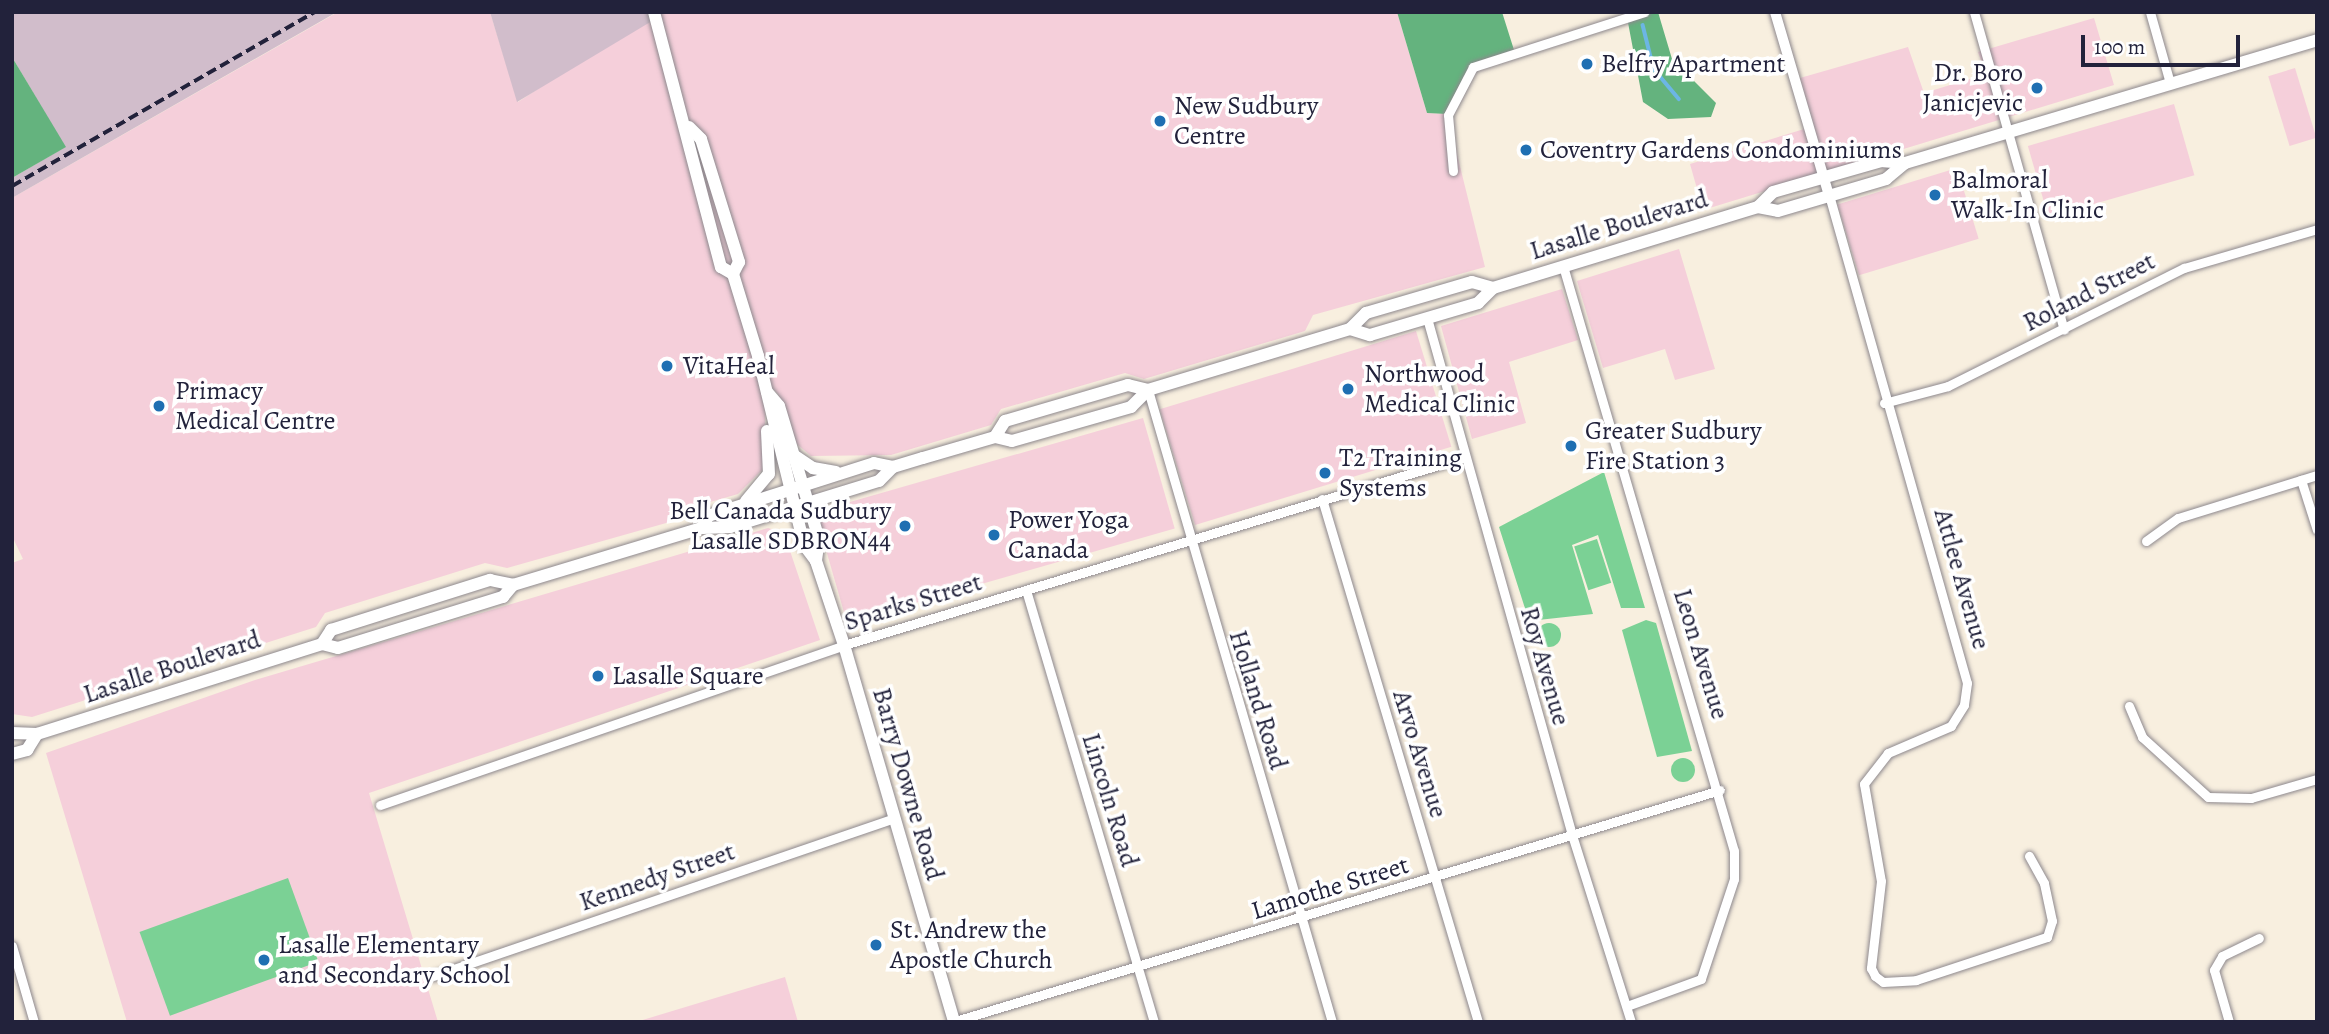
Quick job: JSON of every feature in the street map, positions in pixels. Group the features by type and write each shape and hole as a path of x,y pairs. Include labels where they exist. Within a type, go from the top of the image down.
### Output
{"main road":[{"name":"Barry Downe Road","path":"654,12 689,127 685,145 721,267 733,274"},
{"name":"Lasalle Boulevard","path":"1758,207 1773,192 1823,177 1881,161 1905,163 2317,40"},
{"name":"Barry Downe Road","path":"689,127 702,139 739,262 733,274 767,392 768,416 793,507 816,561 844,645 953,1022"},
{"name":"Lasalle Boulevard","path":"1350,330 1370,335 1478,303 1493,288 1758,207 1778,211 1886,179 1905,163"},
{"name":"Lasalle Boulevard","path":"702,528 708,516 874,463 892,467 995,437 1013,441 1131,407 1148,390 1350,330 1366,313 1472,282 1493,288"},
{"name":"Lasalle Boulevard","path":"995,437 1005,421 1128,385 1148,390"},
{"name":"Barry Downe Road","path":"767,392 779,405 820,538 816,561"},
{"path":"741,506 769,474 768,416"},
{"path":"795,456 821,471 847,472"},
{"name":"Lasalle Boulevard","path":"12,733 37,734 322,644 338,648 492,601 513,585 702,528 712,531 879,481 892,467"},
{"name":"Lasalle Boulevard","path":"322,644 331,630 490,580 513,585"},
{"name":"Lasalle Boulevard","path":"12,754 27,750 37,734"}],"street":[{"path":"1453,171 1448,115 1473,66 1644,12"},
{"name":"Attlee Avenue","path":"1775,12 1829,195 1884,402 1959,639 1967,683 1964,705 1951,726 1888,753 1864,784 1881,881 1871,968 1875,976 1883,982 1916,979 2047,937 2052,929 2046,895 2029,856"},
{"path":"1974,12 2010,131 2064,330"},
{"path":"2150,12 2170,83"},
{"name":"Roland Street","path":"1884,402 1948,386 2184,268 2317,229"},
{"name":"Leon Avenue","path":"1563,266 1720,790 1734,879 1713,960 1702,979 1683,989 1627,1006"},
{"name":"Roy Avenue","path":"1427,318 1572,835 1632,1022"},
{"name":"Holland Road","path":"1148,390 1188,542 1332,1022"},
{"name":"Sparks Street","path":"380,805 844,645 1465,457"},
{"path":"2146,541 2178,518 2317,475"},
{"path":"2301,480 2317,530"},
{"name":"Arvo Avenue","path":"1322,499 1478,1022"},
{"name":"Lincoln Road","path":"1026,590 1154,1022"},
{"path":"2129,706 2142,737 2208,797 2251,797 2317,779"},
{"name":"Lamothe Street","path":"953,1022 1303,920 1720,790"},
{"name":"Kennedy Street","path":"433,976 895,818"},
{"path":"2228,1022 2214,970 2222,956 2259,938"},
{"path":"12,946 34,1022"}],"shaded area":[{"path":"12,12 337,12 12,198 12,178 65,147 12,57"},
{"path":"338,12 490,12 518,102 655,12 1397,12 1427,113 1447,114 1485,267 1313,315 1305,331 1144,379 1125,373 1001,409 991,425 891,455 811,456 791,439 778,394 766,381 764,468 738,494 703,504 698,514 507,568 485,563 325,613 316,627 32,717 12,714 12,563 23,559 12,536 12,198"},
{"path":"490,12 655,12 657,18 517,102"},
{"path":"2094,18 2114,85 1703,210 1690,164 1814,126 1800,78 1908,47 1924,93 1986,74 1978,52"},
{"path":"2295,68 2316,138 2290,146 2268,76"},
{"path":"2174,104 2194,175 2048,217 2028,146"},
{"path":"1957,168 1979,239 1859,275 1837,205"},
{"path":"1679,249 1715,369 1675,380 1665,349 1603,368 1577,281"},
{"path":"1562,289 1578,340 1509,362 1526,423 1472,439 1441,326"},
{"path":"1416,331 1451,447 1195,525 1160,409"},
{"path":"1143,418 1175,529 847,623 815,512"},
{"path":"768,528 784,533 820,640 369,793 438,1022 127,1022 46,753 255,680"},
{"path":"785,977 798,1022 636,1022"}],"green space":[{"path":"1397,12 1502,12 1514,50 1464,76 1447,114 1427,113"},
{"path":"1626,12 1658,12 1672,59 1716,103 1711,117 1668,119 1643,102"},
{"path":"12,57 66,147 12,178"},
{"path":"1604,472 1645,608 1621,608 1598,535 1572,545 1593,614 1529,621 1499,527"},
{"path":"1597,539 1611,583 1588,590 1574,546"},
{"path":"1646,620 1656,623 1692,751 1657,757 1622,630"},
{"path":"1549,623 1557,627 1561,635 1557,643 1549,647 1541,643 1537,635 1541,627"},
{"path":"1683,758 1692,761 1695,770 1692,779 1683,782 1674,779 1671,770 1674,761"},
{"path":"288,878 318,962 170,1016 140,932"}],"waterway":[{"path":"1643,25 1654,69 1679,99"}],"railway":[{"path":"12,186 314,12"}],"place":[{"name":"Belfry Apartment","path":"1587,64"},
{"name":"Dr. Boro Janicjevic","path":"2037,88"},
{"name":"New Sudbury Centre","path":"1160,121"},
{"name":"Coventry Gardens Condominiums","path":"1526,150"},
{"name":"Balmoral Walk-In Clinic","path":"1935,195"},
{"name":"VitaHeal","path":"667,366"},
{"name":"Northwood Medical Clinic","path":"1348,389"},
{"name":"Primacy Medical Centre","path":"159,406"},
{"name":"Greater Sudbury Fire Station 3","path":"1571,446"},
{"name":"T2 Training Systems","path":"1325,473"},
{"name":"Bell Canada Sudbury Lasalle SDBRON44","path":"905,526"},
{"name":"Power Yoga Canada","path":"994,535"},
{"name":"Lasalle Square","path":"598,676"},
{"name":"St. Andrew the Apostle Church","path":"876,945"},
{"name":"Lasalle Elementary and Secondary School","path":"264,960"}]}
